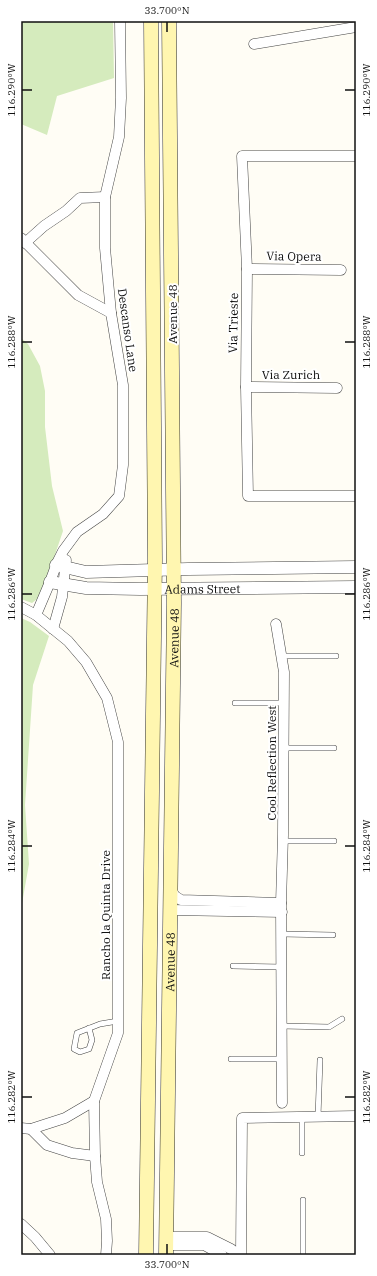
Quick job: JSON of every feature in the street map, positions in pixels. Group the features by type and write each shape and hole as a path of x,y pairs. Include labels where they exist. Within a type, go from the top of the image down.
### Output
{"main road":[{"name":"Avenue 48","path":"146,1255 155,570 151,21"},
{"name":"Avenue 48","path":"165,1244 174,588 169,21"},
{"path":"152,795 160,824 160,895 164,905 170,910"},
{"path":"148,1123 156,1155 155,1224 159,1236 165,1244 154,1255"}],"street":[{"name":"Descanso Lane","path":"61,566 66,546 77,532 103,514 119,496 123,466 123,385 110,313 105,248 104,197 119,137 121,98 120,21"},
{"path":"254,44 356,28"},
{"name":"Via Trieste","path":"356,156 242,156 247,269 246,387 248,496 356,496"},
{"path":"104,197 80,198 66,211 23,240 78,294 110,313"},
{"name":"Via Opera","path":"247,269 341,270"},
{"name":"Via Zurich","path":"246,387 337,388"},
{"path":"36,615 50,582 61,566"},
{"path":"53,629 64,584 61,566"},
{"name":"Adams Street","path":"61,566 86,572 356,567"},
{"name":"Adams Street","path":"50,582 86,588 154,589 356,586"},
{"name":"Rancho la Quinta Drive","path":"21,607 36,615 68,641 86,662 107,698 118,742 118,1033 94,1101 97,1182 106,1219 106,1255"},
{"name":"Cool Reflection West","path":"276,624 284,672 281,908 282,1103"},
{"path":"170,889 175,896 182,900 281,908"},
{"path":"170,910 281,908"},
{"path":"26,1129 65,1118 94,1101"},
{"path":"240,1255 242,1118 356,1116"},
{"path":"26,1129 47,1145 72,1154 95,1156"},
{"path":"21,1224 35,1237 50,1255"},
{"path":"165,1244 207,1236 240,1255"},
{"path":"165,1244 204,1245 222,1255"}],"lane":[{"path":"282,656 336,656"},
{"path":"235,703 284,703"},
{"path":"284,748 334,748"},
{"path":"283,841 334,841"},
{"path":"282,934 333,935"},
{"path":"233,966 282,967"},
{"path":"282,1026 329,1027 342,1019"},
{"path":"90,1028 92,1040 89,1049 80,1052 74,1049 77,1033 100,1024 118,1021"},
{"path":"231,1059 282,1059"},
{"path":"318,1117 320,1060"},
{"path":"302,1117 302,1154"},
{"path":"302,1255 303,1200"}],"green space":[{"path":"21,21 113,21 114,78 57,96 47,135 21,124"},
{"path":"21,338 28,344 40,366 45,391 45,427 52,486 63,531 41,596 32,603 21,599"},
{"path":"21,618 30,622 49,636 33,685 25,805 29,864 21,909"}]}
